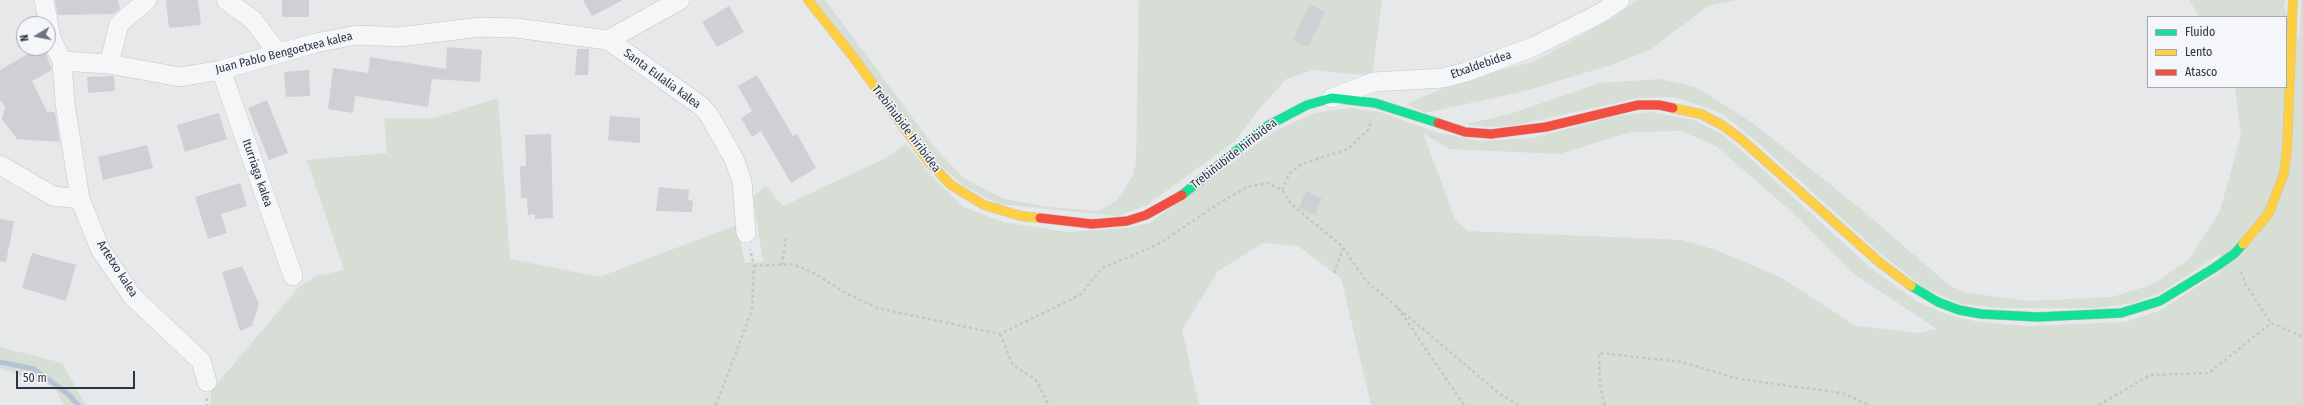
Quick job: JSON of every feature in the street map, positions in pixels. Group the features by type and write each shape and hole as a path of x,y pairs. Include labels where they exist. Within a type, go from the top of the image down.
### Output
{"street":[{"path":"44,0 50,38 62,61"},
{"path":"109,64 119,24 147,0"},
{"path":"226,0 253,20 278,53"},
{"path":"608,40 680,0"},
{"name":"Trebiñubide hiribidea","path":"808,0 854,58 928,162 952,185 984,205 1021,216 1092,224 1127,221 1146,215 1180,196 1267,126 1307,105 1332,98"},
{"name":"Etxaldebidea","path":"1332,98 1374,82 1443,78 1466,72 1535,46 1601,13 1620,0"},
{"path":"1332,98 1375,103 1465,132 1491,134 1546,127 1638,106 1666,106 1701,114 1722,125 1741,138 1879,262 1917,290 1959,310 1981,314 2038,317 2121,313 2160,301 2234,254 2254,234 2269,213 2284,173 2287,149 2293,0"},
{"name":"Juan Pablo Bengoetxea kalea","path":"62,61 109,64 180,77 220,70 278,53 357,35 399,37 480,27 516,28 608,40"},
{"name":"Santa Eulalia kalea","path":"608,40 701,106 710,115 734,159 742,181 746,233"},
{"name":"Artetxo kalea","path":"62,61 65,103 80,199 100,249 132,296 201,361 207,382"},
{"name":"Iturriaga kalea","path":"220,70 293,276"},
{"path":"0,165 53,196 80,199"}],"path":[{"path":"1282,190 1289,174 1302,164 1348,149 1369,129 1375,103"},
{"path":"716,405 752,310 754,266 792,264 812,272 844,292 877,308 1000,334 1080,295 1102,268 1157,245 1221,202 1247,187 1268,183 1282,190 1291,204 1343,247 1365,280 1500,394 1518,405"},
{"path":"782,265 786,236"},
{"path":"1334,273 1343,247"},
{"path":"2234,254 2246,285 2271,323 2303,337"},
{"path":"1395,304 1464,405"},
{"path":"2099,405 2150,375 2209,373 2271,323"},
{"path":"1000,334 1013,365 1036,380 1049,405"},
{"path":"1604,405 1600,386 1599,353 1682,362 1739,379 1842,393 1869,405"}],"shaded area":[{"path":"815,0 824,0 828,4 935,148 965,179 1004,199 1049,207 1099,211 1117,200 1133,176 1136,163 1139,0 1382,0 1372,76 1313,70 1286,79 1255,114 1236,140 1147,205 1119,216 999,204 964,186 937,162"},
{"path":"1637,0 1737,0 1708,6 1651,49 1614,64 1525,91 1425,113 1407,104 1464,79 1533,62 1615,17"},
{"path":"2189,0 2285,0 2284,7 2299,41 2301,0 2303,0 2303,405 1371,405 1341,278 1298,246 1263,243 1218,271 1182,330 1199,405 211,405 211,391 298,288 316,276 344,270 307,160 387,153 384,118 434,118 498,98 510,259 599,277 737,225 745,263 763,262 753,197 766,186 783,206 884,159 906,144 937,182 963,207 1003,222 1067,232 1127,228 1150,223 1273,132 1314,113 1349,108 1380,112 1439,133 1480,141 1532,138 1617,116 1651,112 1693,120 1720,133 1749,157 1871,268 1916,301 1948,315 1979,322 2028,326 2125,322 2159,311 2220,272 2220,254 2162,292 2133,303 2097,308 2003,308 1962,304 1924,288 1881,254 1756,141 1723,114 1690,102 1673,97 1638,98 1516,125 1487,127 1466,124 1510,114 1600,83 1660,79 1696,87 1754,124 1861,209 1950,286 1968,293 2030,301 2112,297 2154,284 2190,258 2220,211 2241,135 2235,88 2287,88 2287,16 2199,16","holes":["1681,131 1716,146 1801,220 1854,274 1937,329 1917,333 1856,326 1780,277 1716,250 1682,240 1468,231 1455,219 1423,133 1449,149 1559,154 1631,132"]},
{"path":"0,347 62,363 86,405 65,405 53,387 0,368"}],"building":[{"path":"55,0 118,0 120,9 113,14 58,15"},
{"path":"166,0 198,0 201,25 169,28"},
{"path":"282,0 309,0 309,17 282,17"},
{"path":"583,0 623,0 592,16"},
{"path":"1310,4 1325,12 1308,47 1293,40"},
{"path":"729,6 744,32 717,47 702,22"},
{"path":"447,47 482,50 480,82 432,79 428,107 355,96 353,113 328,109 333,68 368,73 370,57 446,69"},
{"path":"577,49 589,49 588,75 575,75"},
{"path":"24,56 47,56 52,70 32,81 47,112 55,112 60,142 17,139 2,119 5,107 0,100 0,70"},
{"path":"309,70 310,96 286,97 284,72"},
{"path":"757,75 793,136 797,134 816,168 791,183 761,131 752,137 741,118 752,111 738,86"},
{"path":"114,76 115,91 88,93 87,77"},
{"path":"267,100 288,153 269,160 248,108"},
{"path":"219,113 227,139 185,152 177,125"},
{"path":"610,116 640,118 640,143 608,140"},
{"path":"551,134 553,218 535,219 535,214 528,215 527,198 521,198 520,166 526,166 525,135"},
{"path":"147,145 153,168 103,180 98,157"},
{"path":"240,183 247,206 221,214 227,233 208,239 195,197"},
{"path":"659,187 689,190 688,200 693,201 692,212 656,211"},
{"path":"1306,191 1322,198 1315,215 1299,208"},
{"path":"0,219 14,221 6,262 0,261"},
{"path":"32,253 76,265 66,301 22,288"},
{"path":"242,266 259,304 252,326 240,331 222,272"}],"waterway":[{"path":"0,362 34,369 68,394 78,405"}],"traffic: fast":[{"path":"1182,195 1267,126 1307,105 1332,98 1375,103 1438,123"},
{"path":"1911,286 1938,302 1959,310 1981,314 2038,317 2121,313 2160,301 2214,268 2234,254 2243,244"}],"traffic: slow":[{"path":"808,0 854,58 928,161 951,185 984,205 1021,216 1040,218"},
{"path":"2243,244 2269,213 2284,173 2287,149 2293,0"},
{"path":"1673,108 1701,114 1722,125 1741,139 1879,262 1911,286"}],"traffic: jam":[{"path":"1438,123 1465,132 1491,134 1546,127 1638,105 1659,105 1673,108"},
{"path":"1040,218 1092,224 1127,221 1146,215 1182,195"}]}
